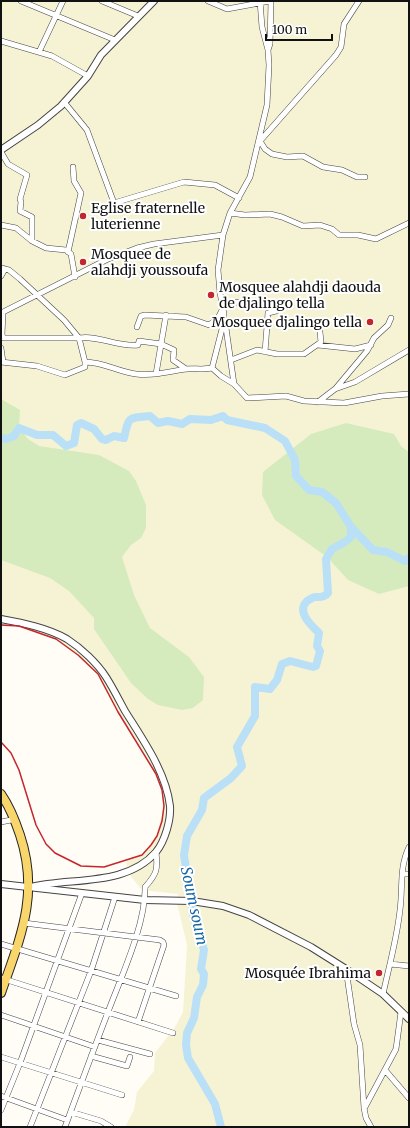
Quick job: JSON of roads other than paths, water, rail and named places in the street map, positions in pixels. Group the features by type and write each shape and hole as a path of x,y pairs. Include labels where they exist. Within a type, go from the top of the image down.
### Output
{"main road":[{"path":"1,794 14,816 24,846 30,887 18,949 3,979 1,992"}],"street":[{"path":"21,1 115,40"},
{"path":"39,52 63,1"},
{"path":"102,1 138,16"},
{"path":"32,240 32,217 20,211 20,199 28,175 8,164 1,151 38,125 64,102 88,76 100,55 154,1"},
{"path":"208,1 227,9 271,1 270,44 268,50"},
{"path":"260,141 336,55 341,47 344,24 359,1"},
{"path":"234,384 218,270 223,235 230,213 250,177 260,141 269,89 268,50 262,27 260,2"},
{"path":"1,41 52,56 88,76"},
{"path":"64,102 86,130 114,203 184,182 215,185 239,198"},
{"path":"260,141 265,149 272,154 287,157 303,156 323,167 342,170 357,177 365,178"},
{"path":"73,167 74,181 82,193 68,252 73,262 75,277"},
{"path":"230,213 245,216 270,214 282,217 303,226 320,225 332,229 339,235 358,235 376,239 409,224"},
{"path":"1,225 16,228 46,248 68,252"},
{"path":"1,340 2,313 106,260 137,248 154,244 223,235"},
{"path":"1,276 3,269 17,276 36,295 40,296 44,303 64,320 78,338 85,367 65,375 37,366 2,362 1,348"},
{"path":"222,302 275,303 276,311 268,313 265,352"},
{"path":"137,327 141,316 166,315 186,317 208,325 218,318 223,311"},
{"path":"212,368 222,329 223,311"},
{"path":"156,374 166,315"},
{"path":"318,402 335,389 372,345 374,338 388,325 391,318"},
{"path":"231,360 254,351 289,355 307,353 322,339 320,332"},
{"path":"2,334 3,338 95,337 127,346 138,345 138,341 161,344 174,350 173,360 186,369"},
{"path":"316,346 331,345 355,349 372,345"},
{"path":"335,389 355,382 409,350"},
{"path":"85,362 114,367 135,374 156,374 186,369 200,370 212,368"},
{"path":"212,368 234,384 247,398 286,396 318,402 344,403 382,396 409,394"},
{"path":"1,620 24,623 67,639 89,658 106,677 147,747 166,786 170,808 166,833 156,852 132,870 117,875 30,887"},
{"path":"1,822 11,820 14,816"},
{"path":"383,994 400,912 403,861 409,847"},
{"path":"64,1127 82,1084 94,1047 98,1040 135,938 146,900 145,887 154,878 158,867 156,852"},
{"path":"402,874 409,874"},
{"path":"1,885 146,900 188,901 223,906 250,915 311,947 383,994 409,1019"},
{"path":"1,1110 3,1097 20,1063 32,1026 58,962 82,893"},
{"path":"30,1127 36,1108 91,971 115,897"},
{"path":"24,923 160,940 164,942 151,988 138,1022"},
{"path":"1,944 176,996"},
{"path":"390,964 409,966"},
{"path":"346,969 354,1024 360,1045 364,1108 366,1118 372,1127"},
{"path":"3,979 173,1033"},
{"path":"364,1108 396,1049 401,1012"},
{"path":"1,1015 94,1047"},
{"path":"98,1040 150,1054"},
{"path":"91,1056 127,1066 130,1057"},
{"path":"1,1057 82,1084 122,1095"},
{"path":"385,1070 409,1098"},
{"path":"3,1097 67,1120"},
{"path":"71,1112 101,1121 111,1127"}],"waterway":[{"path":"1,438 6,439 14,436 19,428 37,435 53,435 66,446 74,443 77,425 81,423 94,429 102,439 106,440 114,436 124,438 127,426 133,418 150,416 158,423 168,421 182,424 190,419 211,420 223,416 227,420 265,428 285,441 295,460 296,476 309,490 322,492 336,503 351,527 373,550 387,552 405,561 409,558"},
{"name":"Soum soum","path":"221,1127 215,1104 188,1058 186,1045 187,1033 194,1018 197,997 203,985 204,974 201,969 204,950 193,915 184,855 187,836 202,810 204,798 231,778 242,766 237,747 255,716 255,687 270,689 277,680 282,664 290,661 313,667 316,666 320,651 317,646 319,633 306,618 303,610 304,605 312,598 320,597 328,593 326,559 332,549 351,537 351,527"}],"railway":[{"path":"1,625 19,626 56,639 78,655 98,674 118,712 156,774 162,790 164,806 162,821 157,836 142,855 104,867 81,866 55,853 46,844 36,825 19,770 11,753 1,742"}],"place":[{"name":"Eglise fraternelle luterienne","path":"83,216"},
{"name":"Mosquee de alahdji youssoufa","path":"83,262"},
{"name":"Mosquee alahdji daouda de djalingo tella","path":"211,295"},
{"name":"Mosquee djalingo tella","path":"370,322"},
{"name":"Mosquée Ibrahima","path":"379,973"}]}
